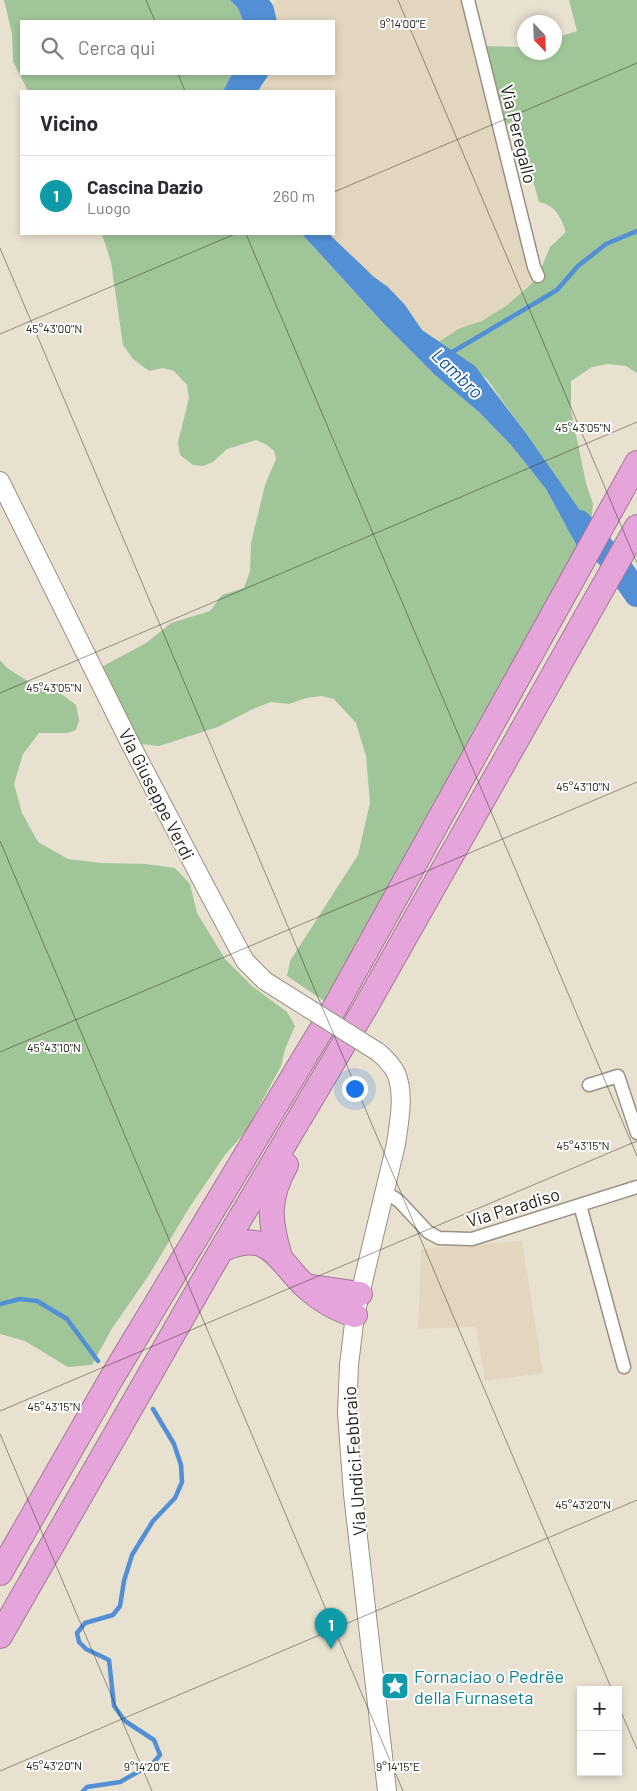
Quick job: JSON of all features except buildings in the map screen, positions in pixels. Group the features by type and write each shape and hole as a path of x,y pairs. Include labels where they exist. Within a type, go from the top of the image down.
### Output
{"highway":[{"path":"0,1573 116,1371 335,1007 637,463"},
{"path":"0,1636 222,1248 365,1008 637,527"},
{"path":"280,1256 271,1221 271,1209 275,1190 290,1157 347,1058 365,1008"},
{"path":"222,1248 238,1242 250,1241 262,1244 280,1256 305,1286 358,1304"}],"street":[{"name":"Via Peregallo","path":"468,0 534,268 538,276"},
{"name":"Via Giuseppe Verdi","path":"0,481 130,743 245,960 265,981 378,1052"},
{"name":"Via Undici Febbraio","path":"378,1052 389,1062 396,1073 400,1096 396,1144 358,1304 349,1365 347,1413 353,1494 387,1791"},
{"path":"589,1086 618,1076 637,1133"},
{"name":"Via Paradiso","path":"384,1191 399,1201 428,1232 439,1238 454,1240 472,1239 637,1186"},
{"name":"Via Paradiso","path":"580,1205 624,1367"}],"shaded area":[{"path":"277,0 468,0 538,276 506,306 482,321 458,329 439,342 422,330 405,305 388,287 374,277 330,235 335,235 335,90 259,90 268,75 335,75 335,20 277,20 273,5"},
{"path":"522,1241 543,1373 485,1381 476,1327 418,1329 421,1249"}],"green space":[{"path":"4,0 230,0 238,8 243,20 20,20 20,75 13,61 12,34"},
{"path":"569,0 637,0 637,373 626,366 608,364 592,367 571,381 571,410 586,483 593,504 591,526 487,379 439,342 458,329 482,321 506,306 538,276 550,247 566,232 560,217 554,209 539,202 516,121 506,124 484,46 517,47 517,60 562,60 562,36 577,31"},
{"path":"20,75 231,75 224,90 28,90"},
{"path":"102,235 303,235 385,325 435,375 479,412 511,445 546,489 578,548 444,785 380,907 324,1001 287,976 290,961 358,855 370,803 366,756 356,723 334,699 321,696 306,698 289,704 271,702 218,727 159,746 130,743 94,671 146,643 171,623 210,611 222,595 244,588 250,571 251,543 265,485 276,459 274,451 256,440 227,449 213,462 203,466 193,465 180,455 178,442 189,398 187,385 174,371 163,368 149,371 133,359 123,345 111,262"},
{"path":"0,660 7,668 34,685 60,693 76,705 79,720 76,730 67,733 39,733 23,754 14,784 22,813 38,842 68,859 101,863 146,864 175,868 190,884 197,913 225,959 252,986 287,1012 295,1026 285,1049 281,1066 246,1131 225,1155 189,1208 149,1275 111,1330 92,1365 68,1367 25,1341 0,1334"}],"water":[{"path":"230,0 269,0 273,5 277,20 243,20 238,8"},
{"path":"231,75 268,75 259,90 224,90"},
{"name":"Lambro","path":"303,235 330,235 374,277 388,287 405,305 422,330 475,366 525,432 591,526 578,548 546,489 511,445 479,412 435,375 385,325"}],"waterway":[{"name":"Lambro","path":"449,354 557,290 578,266 606,244 637,231"},
{"path":"579,523 617,565 637,594"},
{"path":"0,1304 20,1299 37,1301 67,1319 98,1361"},
{"path":"83,1791 87,1787 120,1782 152,1764 160,1755 154,1740 125,1721 114,1706 109,1660 86,1649 79,1642 77,1633 85,1623 113,1615 120,1606 124,1581 132,1555 153,1521 175,1498 182,1482 181,1465 174,1444 153,1409"}],"place":[{"name":"Cascina Dazio","path":"331,1649"},
{"name":"Fornaciao o Pedrëe della Furnaseta","path":"395,1686"}]}
